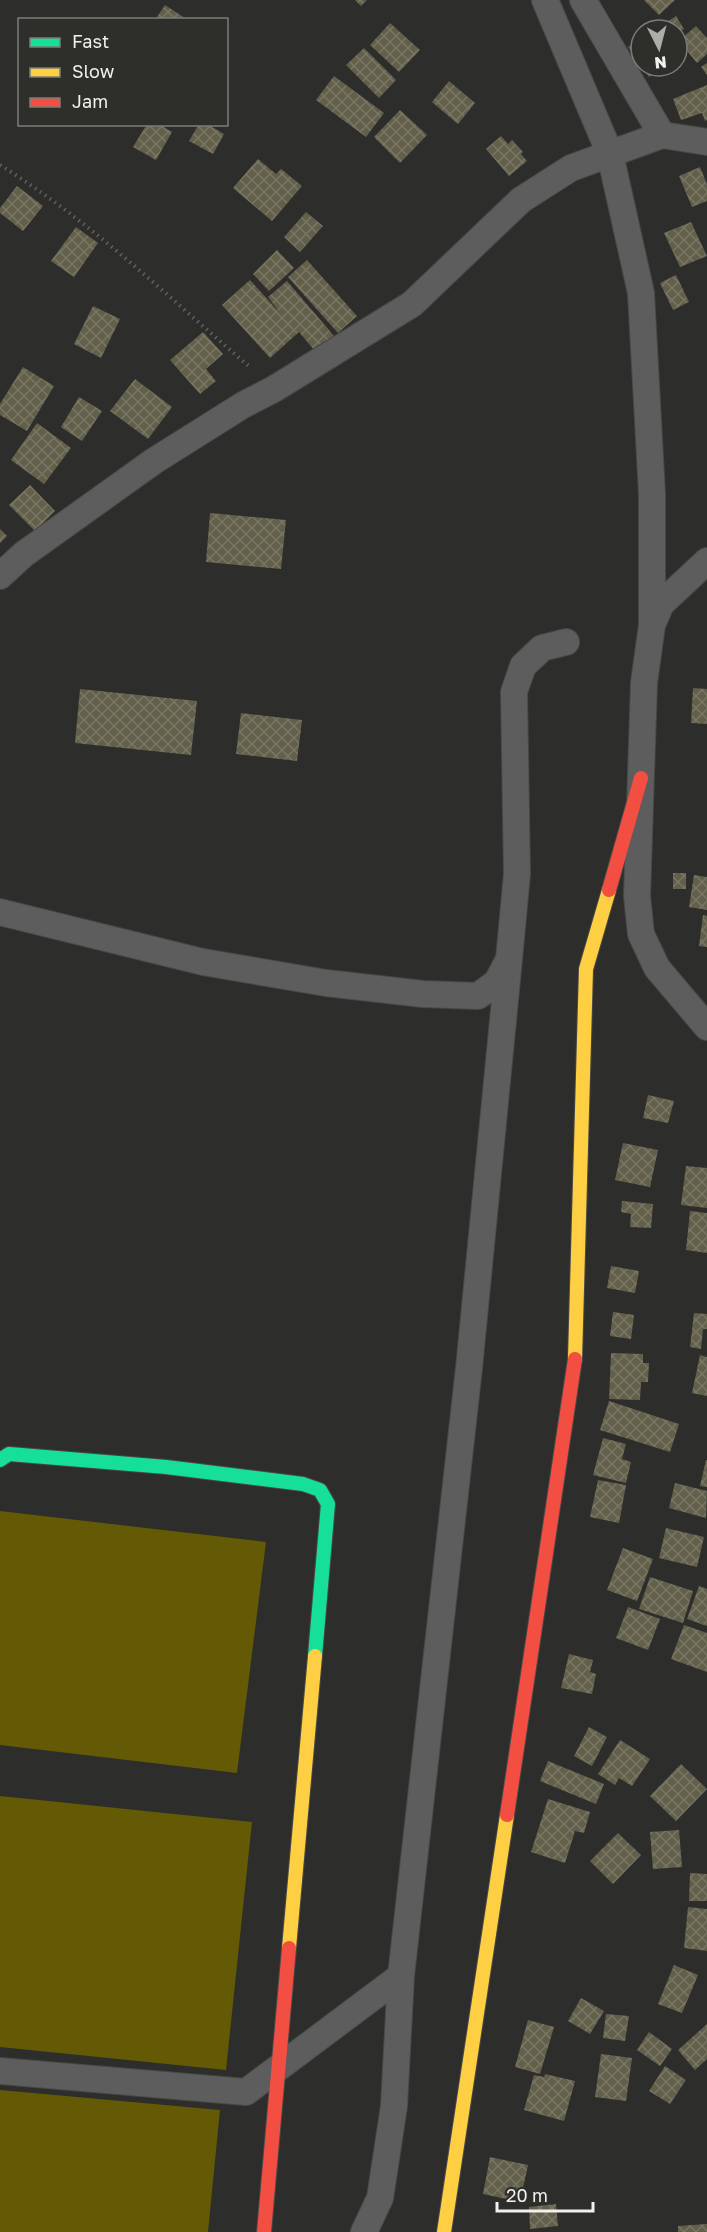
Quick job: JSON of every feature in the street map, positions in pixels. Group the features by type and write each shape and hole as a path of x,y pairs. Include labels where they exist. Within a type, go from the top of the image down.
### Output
{"street":[{"path":"545,0 610,154 641,293 652,494 652,625 644,683 638,896 641,934 657,968 707,1027"},
{"path":"583,0 662,135"},
{"path":"0,576 24,554 154,462 243,405 274,389 412,304 521,200 571,168 662,135 707,142"},
{"path":"652,625 661,604 707,561"},
{"path":"364,2232 380,2198 394,2106 401,1976 469,1368 509,960 517,874 514,692 524,666 542,648 566,642"},
{"path":"444,2232 576,1352 586,969 641,778"},
{"path":"0,912 203,962 326,983 423,994 478,996 497,982 509,960"},
{"path":"0,1460 9,1454 32,1455 166,1467 303,1484 320,1490 328,1504 264,2232"},
{"path":"0,2071 246,2092 401,1976"}],"path":[{"path":"0,165 86,224 274,389"}],"shaded area":[{"path":"0,1511 266,1542 237,1773 0,1745"},
{"path":"0,1796 252,1822 226,2070 0,2047"},
{"path":"0,2090 220,2110 208,2232 0,2232"}],"building":[{"path":"355,0 367,0 361,6"},
{"path":"644,0 675,0 659,15"},
{"path":"165,5 185,18 156,18"},
{"path":"390,23 420,50 399,72 370,45"},
{"path":"696,26 707,38 707,54 697,63 689,53 689,32"},
{"path":"364,48 396,80 379,98 346,65"},
{"path":"707,63 707,75 701,67"},
{"path":"334,76 384,113 366,137 316,100"},
{"path":"449,81 475,103 458,124 432,102"},
{"path":"707,85 707,120 705,121 702,113 681,120 673,99"},
{"path":"400,110 427,135 400,163 374,137"},
{"path":"146,126 162,126 172,132 156,160 133,147"},
{"path":"198,126 210,126 224,134 213,154 189,141"},
{"path":"501,136 508,144 512,140 523,152 521,154 527,161 509,176 486,149"},
{"path":"258,159 276,174 281,169 302,186 272,221 233,188"},
{"path":"700,167 707,184 707,201 692,207 679,176"},
{"path":"17,186 43,206 23,231 0,213 0,208"},
{"path":"306,212 323,226 300,252 284,237"},
{"path":"691,222 707,256 680,267 664,233"},
{"path":"76,227 98,243 74,277 51,261"},
{"path":"277,250 294,268 269,291 253,274"},
{"path":"307,260 357,316 338,333 288,277"},
{"path":"676,275 689,302 673,310 660,283"},
{"path":"250,280 280,313 268,297 287,281 334,336 315,351 299,332 270,358 222,305"},
{"path":"93,306 120,319 101,358 74,344"},
{"path":"203,332 223,354 206,369 216,381 200,394 170,360"},
{"path":"23,367 54,386 27,431 0,415 0,404"},
{"path":"135,379 172,407 148,439 110,411"},
{"path":"79,397 102,411 82,441 61,427"},
{"path":"37,423 71,448 44,484 11,460"},
{"path":"30,485 55,511 35,531 9,505"},
{"path":"210,513 286,520 281,569 206,562"},
{"path":"0,529 7,536 0,543"},
{"path":"693,688 707,689 707,724 691,723"},
{"path":"80,689 197,701 191,755 75,743"},
{"path":"241,713 302,720 297,761 236,754"},
{"path":"673,873 686,873 686,889 673,889"},
{"path":"694,875 707,877 707,910 689,907"},
{"path":"703,915 707,916 707,947 699,946"},
{"path":"648,1095 674,1101 668,1123 643,1118"},
{"path":"623,1143 658,1150 650,1187 615,1180"},
{"path":"686,1166 707,1168 707,1208 681,1205"},
{"path":"622,1201 653,1204 651,1228 630,1227 631,1214 621,1212"},
{"path":"690,1211 707,1213 707,1253 686,1250"},
{"path":"611,1266 639,1271 635,1293 607,1288"},
{"path":"613,1312 634,1315 631,1339 610,1336"},
{"path":"694,1313 707,1314 707,1329 703,1329 701,1349 690,1347"},
{"path":"611,1353 643,1354 643,1363 649,1363 648,1382 641,1382 640,1400 609,1399"},
{"path":"700,1355 707,1357 707,1396 692,1393"},
{"path":"609,1401 679,1424 670,1452 600,1430"},
{"path":"603,1438 626,1444 622,1459 631,1462 626,1483 593,1475"},
{"path":"707,1460 707,1487 700,1486"},
{"path":"598,1480 626,1485 619,1523 590,1517"},
{"path":"675,1483 707,1491 706,1518 669,1508"},
{"path":"666,1528 704,1537 697,1567 659,1558"},
{"path":"623,1548 653,1559 637,1601 607,1590"},
{"path":"650,1577 693,1591 683,1623 639,1609"},
{"path":"699,1586 707,1589 707,1626 687,1619"},
{"path":"628,1607 660,1619 648,1650 616,1638"},
{"path":"684,1625 707,1633 707,1672 671,1659"},
{"path":"569,1654 593,1660 590,1672 596,1674 592,1694 561,1688"},
{"path":"589,1727 607,1737 592,1766 574,1756"},
{"path":"620,1740 650,1759 632,1786 619,1778 615,1785 598,1774"},
{"path":"548,1761 604,1784 596,1804 540,1781"},
{"path":"681,1764 707,1789 676,1821 650,1796"},
{"path":"548,1799 590,1812 584,1833 575,1831 565,1863 531,1852"},
{"path":"679,1830 682,1867 653,1869 650,1832"},
{"path":"618,1833 641,1855 613,1884 590,1861"},
{"path":"690,1873 707,1874 707,1901 689,1901"},
{"path":"688,1907 707,1909 707,1951 684,1948"},
{"path":"674,1965 698,1975 682,2013 658,2004"},
{"path":"581,1998 604,2011 590,2034 568,2021"},
{"path":"606,2014 629,2016 625,2041 603,2038"},
{"path":"528,2020 554,2027 540,2074 515,2067"},
{"path":"707,2024 707,2059 695,2070 678,2050"},
{"path":"649,2032 672,2049 660,2066 637,2050"},
{"path":"601,2054 632,2058 626,2101 595,2097"},
{"path":"665,2066 686,2080 670,2104 649,2091"},
{"path":"545,2074 575,2081 564,2121 524,2110 534,2075 544,2077"},
{"path":"490,2157 528,2165 520,2202 483,2194"},
{"path":"556,2204 558,2226 530,2229 529,2207"},
{"path":"707,2224 707,2232 678,2232 678,2226"}],"traffic: fast":[{"path":"0,1460 9,1454 166,1467 303,1484 320,1490 328,1504 315,1656"}],"traffic: slow":[{"path":"575,1359 586,969 609,890"},
{"path":"289,1948 315,1656"},
{"path":"444,2232 507,1815"}],"traffic: jam":[{"path":"609,890 641,778"},
{"path":"507,1815 575,1359"},
{"path":"264,2232 289,1948"}]}
